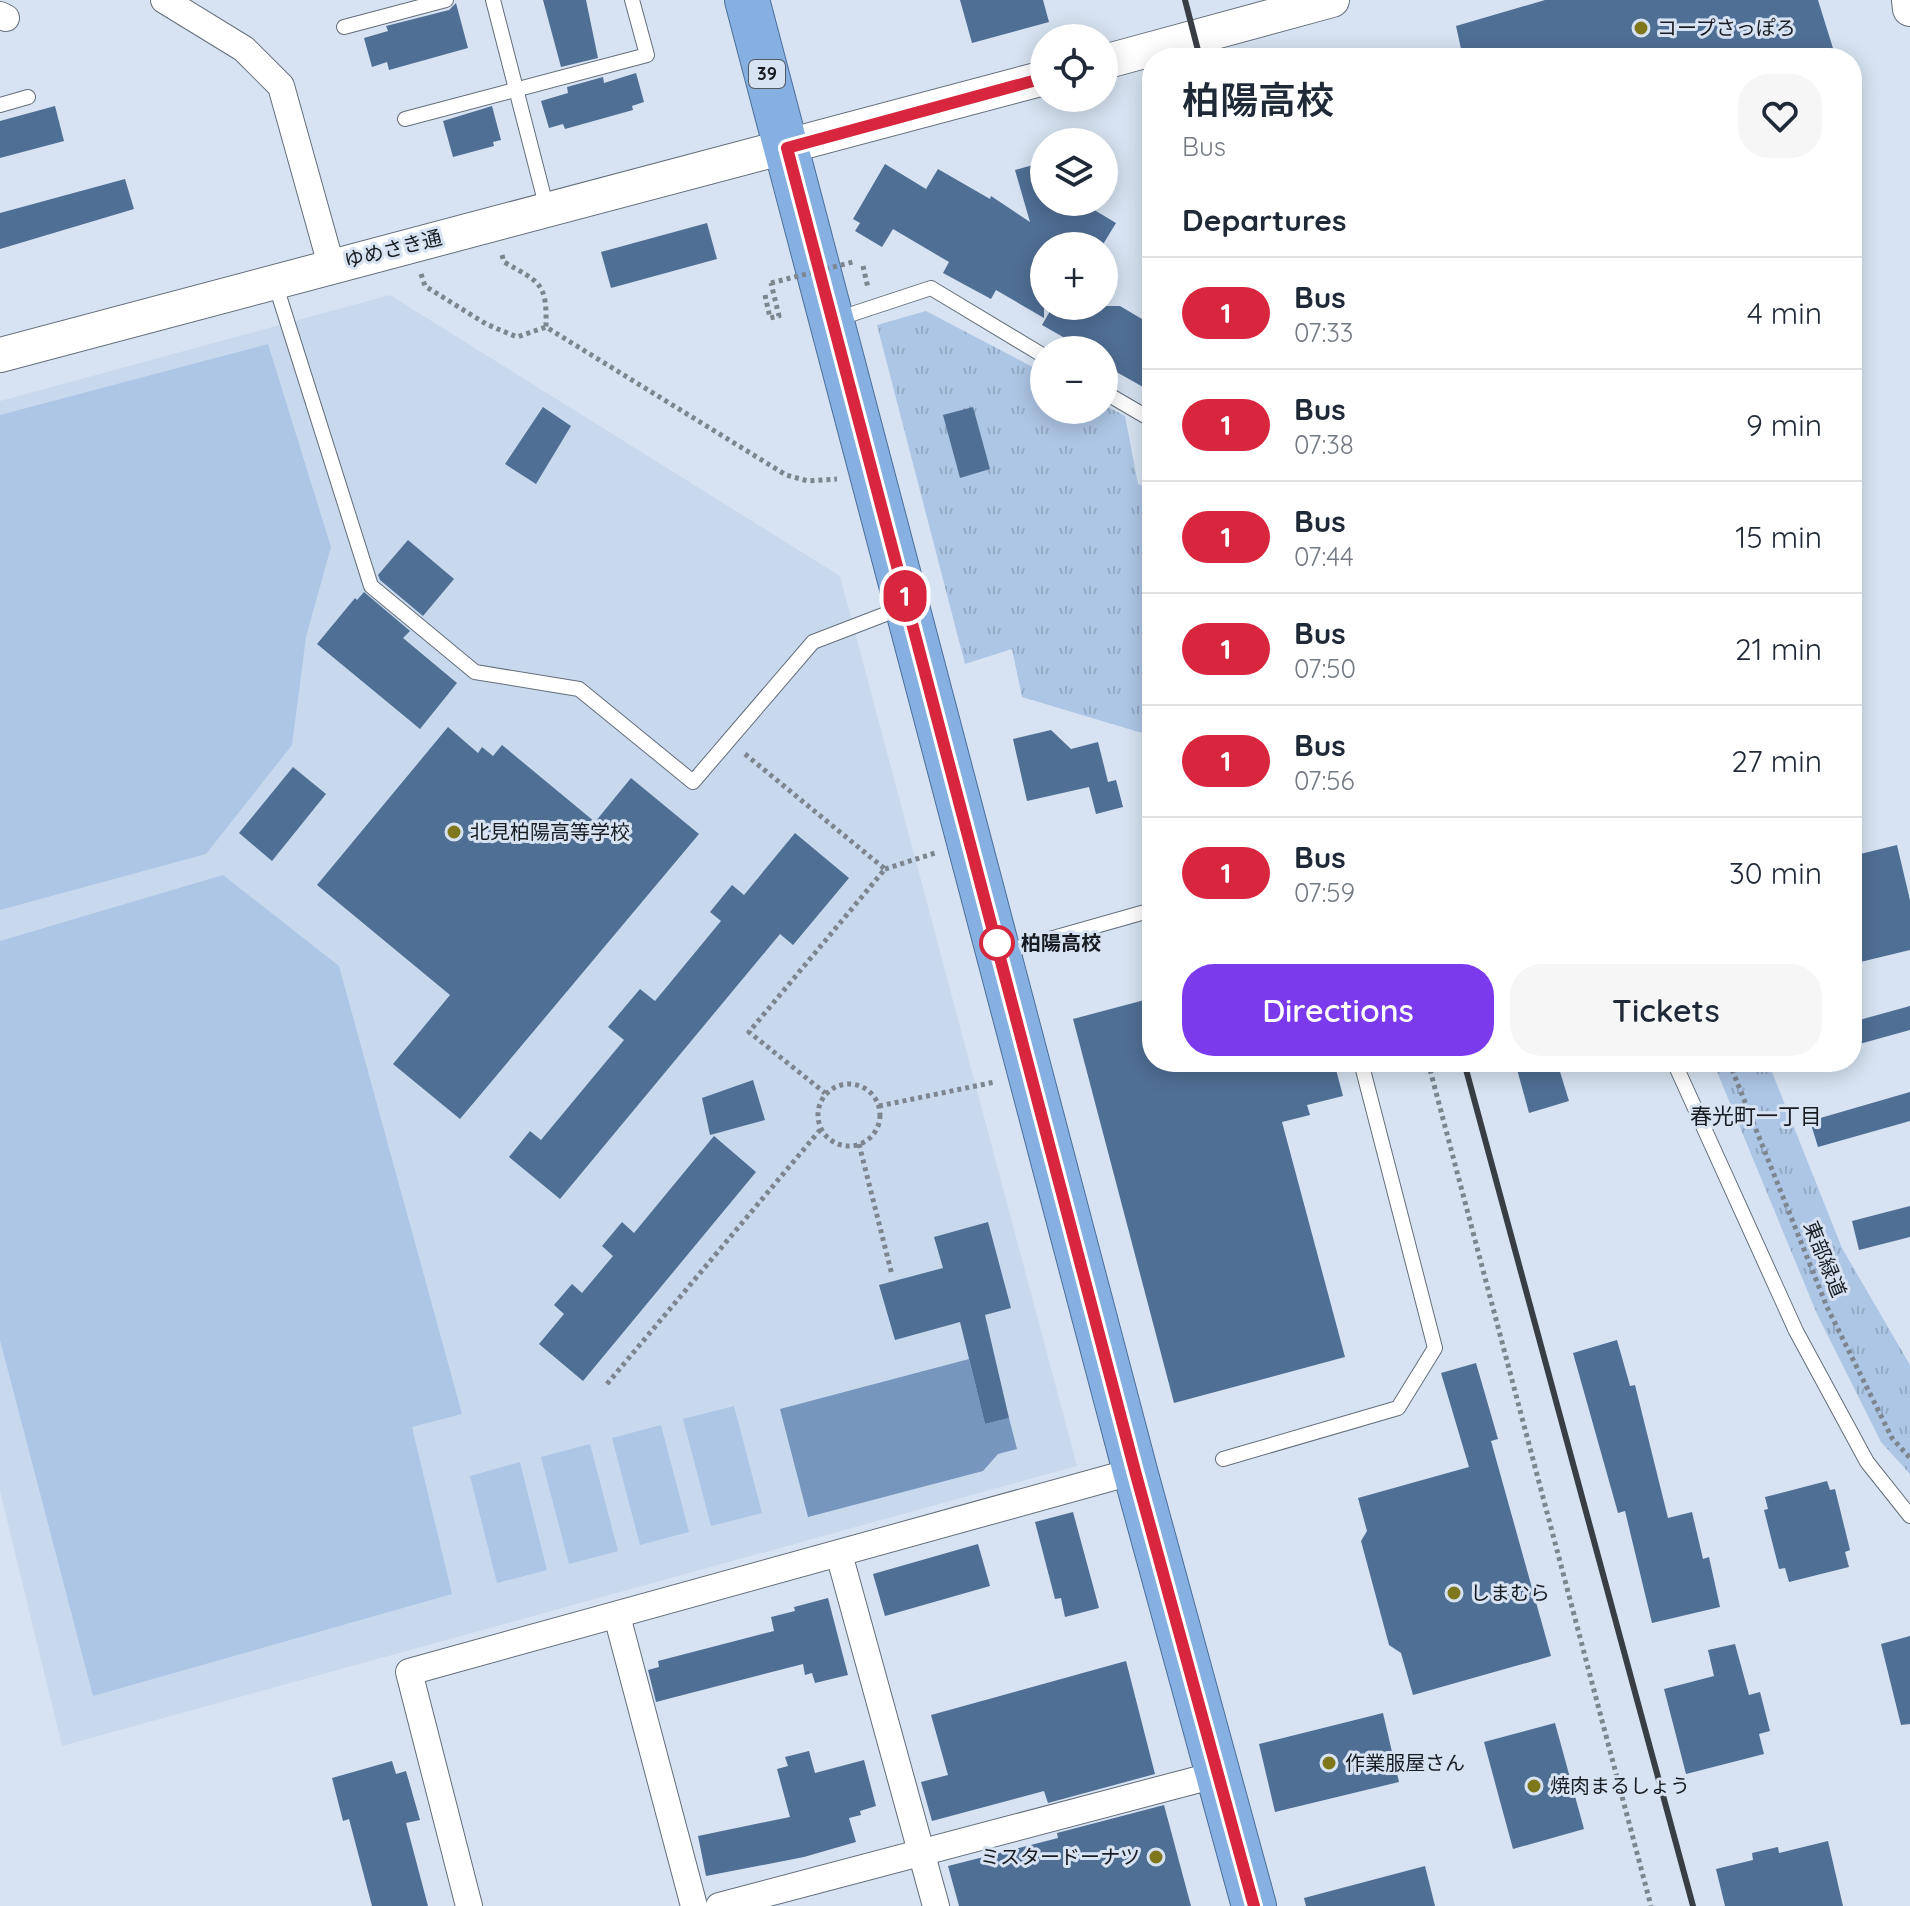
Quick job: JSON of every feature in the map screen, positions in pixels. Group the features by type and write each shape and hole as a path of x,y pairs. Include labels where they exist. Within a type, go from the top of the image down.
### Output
{"highway":[{"name":"39","path":"747,0 1135,1471 1254,1906"}],"street":[{"path":"164,0 244,49 281,86 331,265"},
{"path":"1147,48 1270,8 1332,0"},
{"path":"1909,0 1910,9"},
{"path":"1118,57 1142,50"},
{"name":"ゆめさき通","path":"0,355 1030,82"},
{"path":"469,1906 409,1672 1135,1471"},
{"path":"839,1554 936,1906"},
{"path":"617,1616 694,1906"},
{"path":"719,1906 1219,1774"}],"lane":[{"path":"344,27 446,0"},
{"path":"493,0 548,210"},
{"path":"405,119 647,55 632,0"},
{"path":"0,105 28,97"},
{"path":"275,281 371,586 475,672 579,689 693,782 813,642 908,606"},
{"path":"832,320 931,288 1030,348"},
{"path":"1118,400 1142,414"},
{"path":"999,953 1142,913"},
{"path":"1223,1459 1398,1408 1435,1348 1364,1072"},
{"path":"1679,1072 1796,1331 1867,1462 1910,1516"}],"path":[{"path":"493,224 504,262 536,280 547,297 546,327"},
{"path":"412,244 425,286 486,324 517,337 546,327"},
{"path":"765,295 770,318 779,316 771,283 853,262"},
{"path":"546,327 786,475 808,481 874,476"},
{"path":"729,741 885,869"},
{"path":"825,1093 749,1032 885,869 970,841"},
{"path":"879,1106 977,1087 1031,1072"},
{"path":"1431,1072 1651,1906"},
{"name":"東部緑道","path":"1733,1072 1827,1307 1892,1438 1910,1458"},
{"path":"845,1083 858,1084 869,1090 879,1106 879,1123 874,1135 859,1144 840,1145 828,1139 820,1130 817,1118 818,1106 825,1093 845,1083"},
{"path":"607,1384 820,1130"},
{"path":"859,1144 892,1275"}],"shaded area":[{"name":"北見柏陽高等学校","path":"390,295 840,576 1077,1466 62,1746 0,1491 0,401"},
{"path":"969,1359 985,1424 1009,1418 1017,1449 998,1454 983,1471 808,1517 780,1409"}],"green space":[{"path":"926,311 1030,366 1030,424 1118,424 1118,412 1125,416 1138,484 1142,486 1142,733 1022,697 1012,649 965,664 877,325"},
{"path":"268,344 331,547 306,637 292,745 206,854 0,910 0,415"},
{"path":"223,875 339,966 462,1414 412,1427 452,1594 93,1696 0,1340 0,941"},
{"path":"1717,1072 1772,1072 1842,1248 1910,1365 1910,1474 1881,1442 1817,1314"},
{"path":"734,1406 762,1513 711,1526 683,1419"},
{"path":"661,1425 689,1532 640,1545 612,1438"},
{"path":"590,1444 618,1551 569,1564 541,1457"},
{"path":"520,1462 547,1570 497,1583 470,1476"}],"building":[{"path":"543,0 586,0 598,58 561,67"},
{"path":"960,0 1043,0 1049,22 1030,24 1030,27 972,43"},
{"name":"コープさっぽろ","path":"1545,0 1818,0 1833,48 1461,48 1456,26"},
{"path":"456,3 468,48 389,70 387,62 372,67 364,38 388,31 386,26 449,10"},
{"path":"636,73 644,102 632,106 633,110 565,129 563,124 549,128 541,101 568,93 567,87 603,77 604,83"},
{"path":"55,106 64,141 0,158 0,121"},
{"path":"492,106 501,140 493,142 494,146 453,157 443,121"},
{"path":"885,164 926,189 938,169 990,199 991,196 1030,222 1015,170 1030,166 1030,216 1104,216 1116,223 1111,232 1030,232 1030,310 996,290 991,299 943,273 949,262 893,229 882,247 855,231 860,223 853,219"},
{"path":"125,179 134,209 0,249 0,213"},
{"path":"707,223 717,259 611,288 601,252"},
{"path":"1118,306 1142,319 1142,386 1118,373 1118,336 1061,336 1042,325 1045,320 1118,320"},
{"path":"543,407 571,426 536,484 505,464"},
{"path":"973,407 990,469 960,478 943,415"},
{"path":"408,540 454,579 423,616 378,575"},
{"path":"364,592 410,631 403,638 457,683 420,729 317,644 355,598 357,600"},
{"path":"448,727 478,753 482,747 493,756 502,745 595,822 631,778 699,834 460,1119 393,1064 450,995 317,885"},
{"path":"1051,730 1071,749 1098,742 1108,782 1116,780 1123,807 1096,814 1089,787 1027,801 1013,739"},
{"path":"293,767 326,794 272,861 239,833"},
{"path":"795,833 849,878 793,945 780,934 560,1199 509,1157 530,1131 541,1140 624,1040 608,1027 640,989 655,1001 721,921 710,912 732,885 744,895"},
{"path":"1897,845 1910,900 1910,950 1862,962 1862,854"},
{"path":"1142,1001 1142,1072 1337,1072 1343,1096 1307,1105 1310,1115 1282,1122 1345,1357 1174,1403 1073,1019"},
{"path":"1910,1006 1910,1030 1862,1043 1862,1019"},
{"path":"1518,1072 1560,1072 1569,1101 1529,1113"},
{"path":"753,1080 765,1120 710,1135 702,1098"},
{"path":"1910,1092 1910,1121 1818,1147 1810,1121"},
{"path":"714,1136 756,1172 583,1381 539,1344 564,1314 554,1305 572,1284 582,1293 613,1256 602,1246 622,1222 634,1233"},
{"path":"1910,1206 1910,1237 1859,1250 1852,1221"},
{"path":"988,1222 1011,1308 985,1315 1009,1418 985,1424 960,1322 895,1340 879,1285 943,1268 934,1237"},
{"path":"1617,1340 1630,1386 1635,1385 1668,1518 1692,1512 1703,1559 1709,1557 1720,1607 1652,1623 1625,1511 1618,1513 1573,1353"},
{"name":"しまむら","path":"1476,1363 1498,1439 1491,1441 1551,1656 1413,1695 1401,1653 1389,1645 1361,1541 1367,1531 1358,1498 1469,1467 1441,1373"},
{"path":"1827,1481 1830,1490 1835,1489 1850,1550 1845,1552 1849,1567 1789,1582 1785,1568 1779,1569 1764,1510 1768,1509 1765,1497"},
{"path":"1073,1512 1099,1608 1065,1617 1061,1598 1055,1599 1035,1522"},
{"path":"978,1544 990,1586 885,1616 873,1574"},
{"path":"828,1598 848,1675 815,1683 812,1673 805,1675 803,1664 656,1702 648,1670 659,1667 658,1661 774,1631 771,1617"},
{"path":"1910,1636 1910,1724 1901,1725 1881,1644"},
{"path":"1735,1644 1749,1695 1760,1692 1770,1731 1759,1734 1764,1754 1686,1774 1664,1689 1714,1676 1708,1650"},
{"path":"1126,1661 1155,1774 1048,1803 1044,1791 932,1821 921,1782 948,1775 931,1715"},
{"name":"作業服屋さん","path":"1383,1713 1399,1782 1275,1812 1259,1744"},
{"name":"焼肉まるしょう","path":"1555,1723 1584,1829 1513,1849 1484,1742"},
{"path":"809,1751 815,1773 864,1760 876,1806 849,1818 856,1842 804,1857 706,1876 698,1836 790,1817 777,1769 788,1766 785,1757"},
{"path":"392,1761 396,1774 406,1771 420,1820 406,1823 428,1906 372,1906 349,1819 343,1821 332,1778"},
{"path":"1164,1805 1191,1906 959,1906 948,1866 1058,1838 1057,1833"},
{"path":"1828,1841 1843,1906 1725,1906 1716,1869 1753,1860 1752,1853 1778,1847 1779,1853"},
{"path":"1425,1866 1435,1906 1306,1906 1304,1898"}],"railway":[{"path":"1185,0 1197,48"},
{"path":"1467,1072 1693,1906"}],"bus line":[{"name":"1","path":"1030,82 787,148 1135,1471 1254,1906"}],"place":[{"name":"コープさっぽろ","path":"1641,28"},
{"name":"北見柏陽高等学校","path":"454,832"},
{"name":"柏陽高校","path":"997,943"},
{"name":"しまむら","path":"1454,1593"},
{"name":"作業服屋さん","path":"1329,1763"},
{"name":"焼肉まるしょう","path":"1534,1786"},
{"name":"ミスタードーナツ","path":"1156,1857"}],"district":[{"name":"春光町一丁目","path":"1756,1116"}]}
